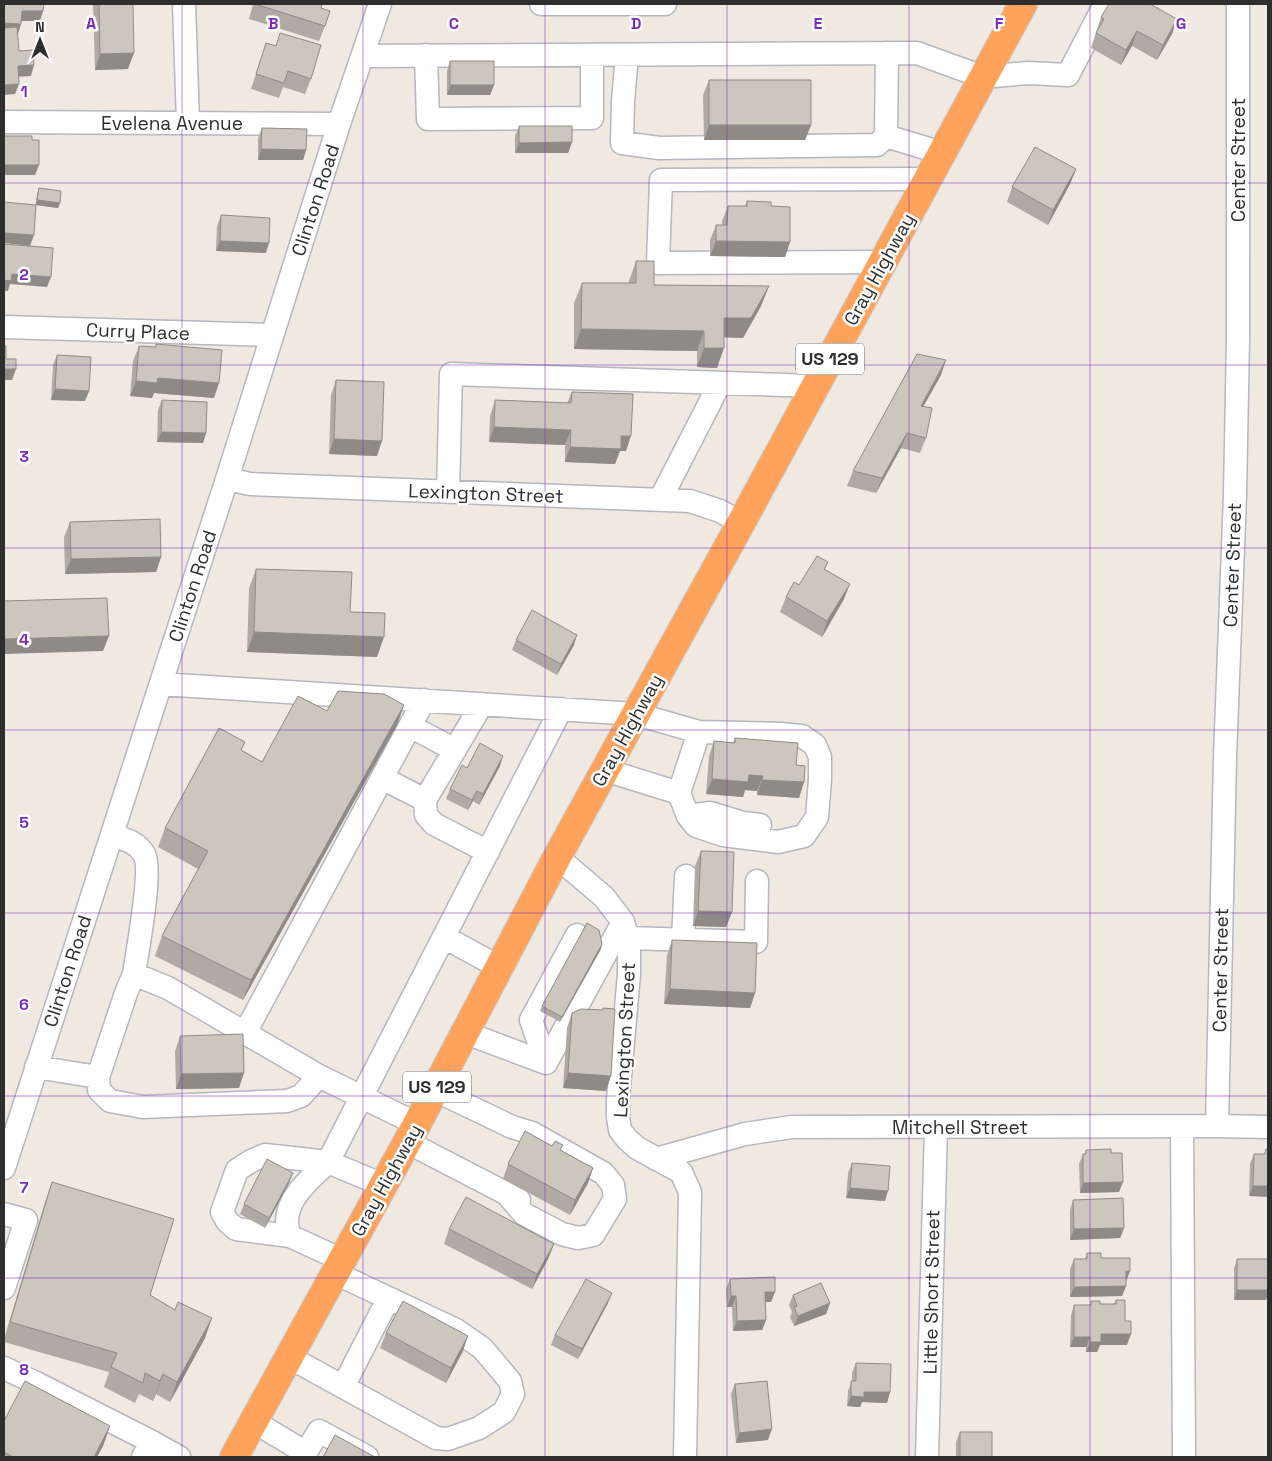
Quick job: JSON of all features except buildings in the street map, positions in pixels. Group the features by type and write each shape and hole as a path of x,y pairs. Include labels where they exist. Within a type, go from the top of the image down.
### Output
{"highway":[{"name":"Gray Highway","path":"234,1457 412,1133 558,856 1022,4"}],"street":[{"path":"184,4 188,122"},
{"name":"Clinton Road","path":"4,1168 227,480 339,124 380,4"},
{"path":"527,4 665,4"},
{"path":"363,56 917,53 983,77 1028,73 1068,75 1105,4"},
{"name":"Center Street","path":"1217,1126 1225,757 1235,495 1238,340 1238,4"},
{"path":"592,55 592,118 605,133 622,143 659,148 877,145 886,136 887,53"},
{"path":"622,143 627,54"},
{"path":"426,55 428,119 592,118"},
{"name":"Evelena Avenue","path":"4,122 339,124"},
{"path":"886,136 942,153"},
{"path":"882,262 658,263 661,180 928,179"},
{"name":"Curry Place","path":"4,326 272,335"},
{"path":"448,492 451,374 815,386"},
{"path":"660,500 720,383"},
{"name":"Lexington Street","path":"227,480 250,484 690,501 720,510 741,523"},
{"path":"160,684 636,714 699,732 802,736 815,745 820,757 817,817 804,836 778,842 722,834 696,826 688,816 679,793 699,732"},
{"path":"244,1032 424,700"},
{"path":"482,704 426,800 426,815 434,824 488,852"},
{"path":"290,1236 287,1220 292,1199 328,1162 561,709"},
{"path":"410,726 455,750"},
{"path":"605,770 679,793"},
{"path":"382,778 426,800"},
{"path":"112,834 134,843 145,855 147,870 145,900 134,974 98,1077 99,1090 110,1101 144,1107 287,1101 301,1096 319,1076"},
{"path":"558,856 604,897 626,930 683,940 756,942 757,881"},
{"path":"683,940 686,876"},
{"path":"546,1063 573,1006 604,951 626,930"},
{"name":"Lexington Street","path":"626,930 629,974 618,1117 620,1130 637,1148 681,1172 690,1192 685,1457"},
{"path":"546,1063 531,1020 568,956 577,936 580,938"},
{"path":"444,937 499,967"},
{"path":"134,974 168,988 319,1076 361,1096 412,1133 506,1194 524,1214 562,1234 578,1238 593,1235 615,1199 613,1185 604,1173 532,1133 512,1128 435,1090"},
{"path":"466,1032 546,1063"},
{"path":"36,1067 98,1077"},
{"name":"Mitchell Street","path":"656,1158 745,1134 792,1127 1268,1127"},
{"name":"Little Short Street","path":"927,1457 936,1127"},
{"path":"1182,1127 1184,1457"},
{"path":"289,1357 436,1438 448,1438 479,1428 504,1412 513,1394 510,1381 482,1348 456,1330 388,1298 290,1236 236,1229 227,1221 222,1212 238,1170 251,1161 265,1155 328,1162 383,1185"},
{"path":"4,1214 26,1220 4,1288"},
{"path":"343,1386 388,1298"},
{"path":"4,1368 36,1383 148,1450 179,1457"},
{"path":"253,1421 305,1455 319,1431 367,1457"}]}
